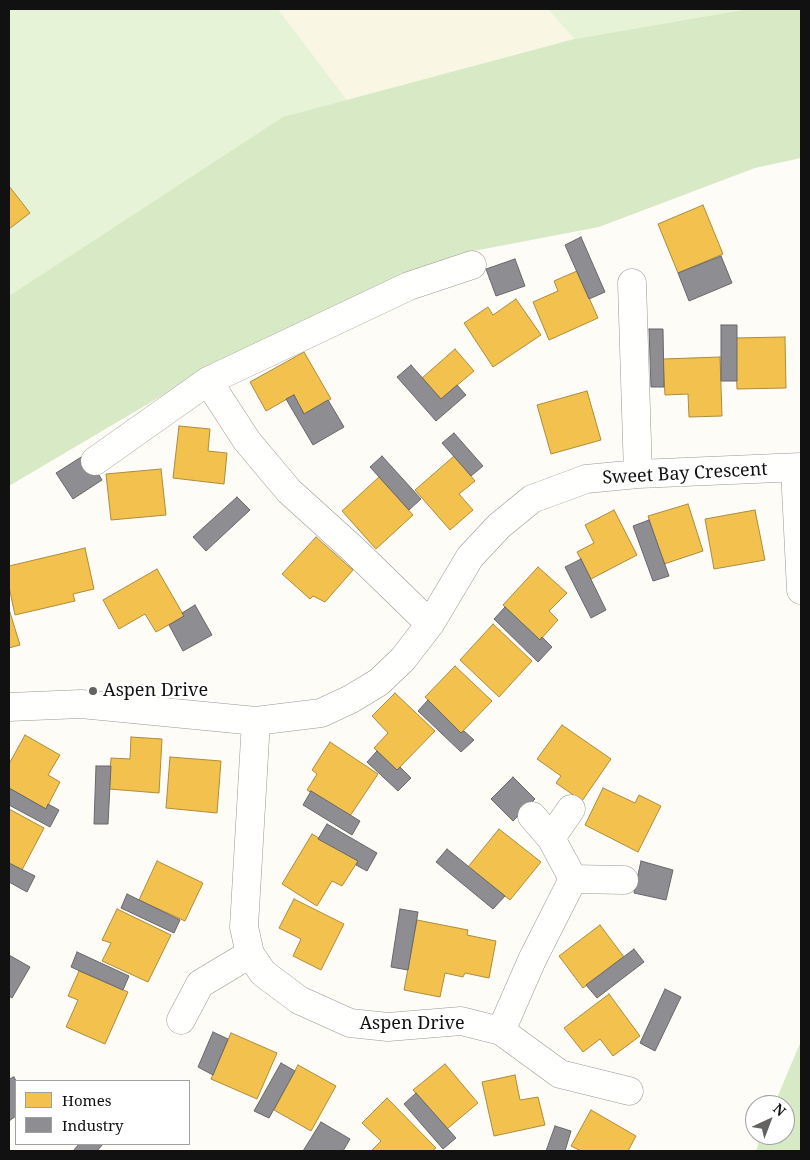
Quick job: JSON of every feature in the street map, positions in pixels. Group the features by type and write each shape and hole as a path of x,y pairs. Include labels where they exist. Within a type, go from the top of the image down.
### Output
{"street":[{"path":"95,461 208,382 409,286 472,265"},
{"path":"632,283 638,474"},
{"path":"208,382 247,441 289,491 353,548 430,624"},
{"path":"798,468 801,590"},
{"name":"Sweet Bay Crescent","path":"9,707 81,704 256,721 321,713 352,699 379,682 397,665 430,624 470,557 499,526 532,499 586,479 638,474 798,468"},
{"name":"Aspen Drive","path":"256,721 244,927 250,954 263,973 299,1000 350,1023 388,1027 461,1021 502,1031 560,1074 629,1092"},
{"path":"551,838 571,809"},
{"path":"532,816 551,838 573,879"},
{"path":"573,879 624,880"},
{"path":"502,1031 532,960 573,879"},
{"path":"180,1020 200,984 250,954"}],"shaded area":[{"path":"278,9 548,9 574,39 347,100"}],"green space":[{"path":"9,9 278,9 347,100 9,298 9,229 30,213 9,186"},
{"path":"548,9 741,9 742,10 574,39"},
{"path":"741,9 801,9 801,158 755,168 599,227 458,254 202,372 9,486 9,296 283,117 574,39"},
{"path":"801,1041 801,1151 756,1151 758,1145 795,1145 795,1095 778,1095"}],"building: Homes":[{"path":"9,186 30,213 9,229"},
{"path":"703,205 723,254 678,273 658,224"},
{"path":"577,271 598,318 549,340 533,302 558,291 554,281"},
{"path":"516,299 541,335 493,367 464,323 488,307 493,315"},
{"path":"785,337 786,388 737,389 735,338"},
{"path":"455,349 474,371 441,399 422,378"},
{"path":"304,352 331,399 304,414 294,395 266,411 250,382"},
{"path":"720,357 722,416 689,417 688,394 665,395 663,359"},
{"path":"587,391 601,440 551,454 537,405"},
{"path":"179,426 210,429 208,451 227,453 224,484 173,478"},
{"path":"454,456 475,481 459,494 473,510 450,530 415,490"},
{"path":"161,469 166,515 111,520 106,474"},
{"path":"379,477 413,515 376,549 342,511"},
{"path":"688,504 703,551 664,564 648,516"},
{"path":"614,510 637,555 591,579 577,552 594,543 585,525"},
{"path":"755,510 765,560 714,569 705,519"},
{"path":"316,537 353,570 325,602 313,596 310,599 282,574"},
{"path":"85,548 94,589 73,594 75,601 15,615 9,587 9,566"},
{"path":"538,567 567,593 549,611 558,620 540,640 503,605"},
{"path":"157,569 184,616 156,632 145,614 119,629 103,600"},
{"path":"9,609 20,645 9,648"},
{"path":"493,624 532,661 499,697 460,660"},
{"path":"455,666 492,701 461,733 425,697"},
{"path":"395,693 435,731 397,770 374,748 388,733 372,716"},
{"path":"562,725 611,759 582,801 556,783 561,776 537,759"},
{"path":"25,735 60,755 48,775 60,782 46,809 9,788 9,764"},
{"path":"131,737 162,739 159,793 109,789 111,758 130,759"},
{"path":"330,742 378,774 350,816 307,790 317,774 312,770"},
{"path":"170,757 221,761 217,813 166,808"},
{"path":"603,788 635,803 639,795 661,806 638,852 585,825"},
{"path":"9,809 44,828 22,870 9,863"},
{"path":"499,829 541,862 510,900 468,867"},
{"path":"312,834 358,861 342,886 332,881 317,906 282,884"},
{"path":"157,861 203,883 185,921 139,900"},
{"path":"294,899 344,924 321,970 293,956 301,939 279,928"},
{"path":"117,909 171,935 148,982 102,961 111,943 102,940"},
{"path":"417,920 468,930 467,935 496,941 489,978 465,973 463,977 445,973 440,997 404,990"},
{"path":"600,925 624,957 583,988 559,956"},
{"path":"79,971 128,992 105,1044 66,1027 78,1000 68,996"},
{"path":"609,994 640,1036 613,1056 600,1039 583,1052 564,1028"},
{"path":"231,1033 277,1053 257,1099 211,1079"},
{"path":"445,1064 478,1103 447,1129 413,1090"},
{"path":"298,1065 336,1086 311,1131 274,1110"},
{"path":"515,1075 520,1100 538,1097 545,1125 494,1136 482,1082"},
{"path":"387,1098 436,1148 432,1151 371,1151 381,1141 362,1123"},
{"path":"591,1110 636,1136 628,1151 581,1151 571,1146"}],"building: Industry":[{"path":"581,237 605,292 589,299 565,245"},
{"path":"721,256 732,283 689,301 678,273"},
{"path":"515,259 525,286 496,296 486,269"},
{"path":"721,325 737,325 737,381 721,381"},
{"path":"649,329 663,329 664,387 651,387"},
{"path":"411,365 441,399 457,385 466,395 436,421 397,377"},
{"path":"294,395 304,414 328,400 344,427 313,445 286,399"},
{"path":"454,433 483,466 471,476 442,443"},
{"path":"86,454 102,480 73,499 56,473"},
{"path":"382,456 421,499 409,510 370,467"},
{"path":"237,497 250,510 206,551 193,537"},
{"path":"649,520 669,576 653,581 633,526"},
{"path":"581,559 606,610 591,618 565,567"},
{"path":"195,605 212,635 183,651 169,625 184,616 182,613"},
{"path":"505,607 540,640 542,637 552,647 538,662 494,619"},
{"path":"428,700 461,733 464,731 474,740 461,752 418,711"},
{"path":"377,751 397,770 400,767 411,778 398,791 367,762"},
{"path":"96,766 111,766 108,824 94,824"},
{"path":"513,777 535,799 513,821 491,799"},
{"path":"9,788 46,809 48,804 59,810 50,827 9,805"},
{"path":"311,791 360,821 352,835 303,805"},
{"path":"327,824 377,853 367,871 356,865 358,861 318,839"},
{"path":"447,849 505,896 493,909 436,862"},
{"path":"641,861 673,870 666,900 634,893"},
{"path":"9,863 35,876 27,892 9,882"},
{"path":"127,894 180,920 174,933 121,908"},
{"path":"400,909 418,912 408,970 391,967"},
{"path":"634,949 644,962 597,998 586,985"},
{"path":"77,952 129,976 123,990 71,967"},
{"path":"9,955 30,967 12,998 9,996"},
{"path":"665,989 681,997 655,1051 640,1043"},
{"path":"213,1032 228,1039 213,1075 198,1067"},
{"path":"281,1063 295,1071 269,1118 254,1111"},
{"path":"14,1077 16,1080 15,1117 9,1121 9,1079"},
{"path":"416,1093 456,1138 443,1149 404,1104"},
{"path":"321,1122 350,1139 343,1151 303,1151"},
{"path":"555,1126 571,1131 565,1151 546,1151"},
{"path":"78,1145 102,1145 97,1151 73,1151"}],"place":[{"name":"Aspen Drive","path":"93,691"}]}
